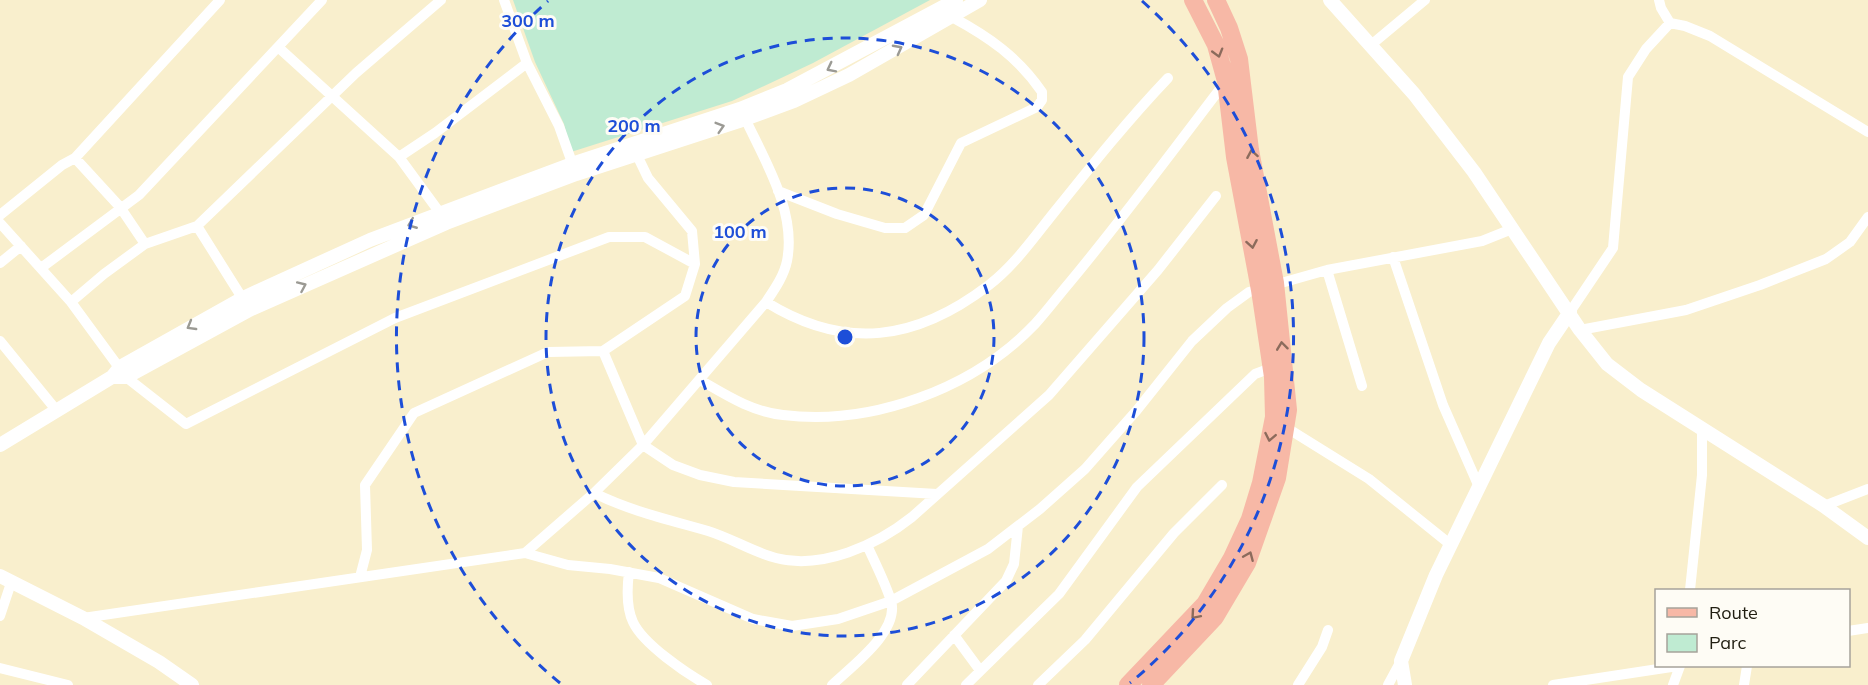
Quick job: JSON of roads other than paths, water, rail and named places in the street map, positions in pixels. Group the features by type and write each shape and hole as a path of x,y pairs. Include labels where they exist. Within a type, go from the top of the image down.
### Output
{"main road":[{"path":"1151,685 1215,617 1247,562 1270,506 1287,428 1285,371 1268,286 1235,157 1226,81 1216,45 1193,0"},
{"path":"1128,685 1205,604 1232,558 1250,519 1261,483 1274,417 1268,286 1239,59 1229,28 1216,0"}],"street":[{"path":"0,214 62,165 75,158 220,0"},
{"path":"41,268 139,195 321,0"},
{"path":"71,302 145,244 196,226 333,96 441,0"},
{"path":"504,0 527,63 559,126 574,169"},
{"path":"0,445 119,374 246,304 373,247 440,213 743,114 956,0"},
{"path":"373,247 446,223 574,169 636,153 849,75 980,0"},
{"path":"1330,0 1414,94 1474,172 1580,330 1607,364 1824,506 1868,538"},
{"path":"1371,45 1425,0"},
{"path":"1659,0 1670,23 1710,36 1868,132"},
{"path":"778,191 837,214 885,228 905,228 924,215 962,143 1037,107 1042,100 1042,92 1021,64 1004,48 952,17"},
{"path":"1388,685 1401,661 1451,545 1549,343 1613,248 1628,77 1646,50 1670,23"},
{"path":"278,47 399,157 440,213"},
{"path":"399,157 435,133 527,63"},
{"path":"766,302 818,328 848,335 896,332 938,317 990,285 1022,252 1136,112 1168,78"},
{"path":"700,380 738,402 759,410 782,415 819,416 850,415 883,410 953,382 991,359 1034,325 1116,227 1226,81"},
{"path":"525,553 594,493 643,445 766,302 778,283 787,261 788,241 778,191 743,114"},
{"path":"360,577 367,550 365,485 414,413 548,352 603,351 685,296 695,264 692,231 648,178 636,153"},
{"path":"75,158 120,207 145,244"},
{"path":"594,493 626,506 736,540 775,558 819,558 867,545 892,532 1049,395 1158,270 1216,196"},
{"path":"1580,330 1686,310 1793,272 1826,259 1850,242 1868,217"},
{"path":"0,223 71,302 119,374 186,424 395,318 609,237 645,237 695,264"},
{"path":"196,226 246,304"},
{"path":"83,618 525,553 568,565 659,578 753,619 792,626 838,619 891,602 988,549 1018,526 1085,469 1137,410 1192,341 1227,308 1250,292 1327,270 1482,241 1512,229"},
{"path":"0,263 21,246"},
{"path":"1393,257 1443,405 1479,487"},
{"path":"1327,270 1362,386"},
{"path":"0,341 57,411"},
{"path":"603,351 643,445 674,465 700,475 734,482 937,494"},
{"path":"966,685 979,669 1059,594 1137,487 1255,374 1271,368"},
{"path":"1287,428 1369,479 1451,545"},
{"path":"1690,589 1702,475 1702,428"},
{"path":"1038,685 1086,640 1174,533 1222,485"},
{"path":"1824,506 1868,489"},
{"path":"907,685 1011,573 1018,526"},
{"path":"832,685 885,632 891,620 891,602 867,545"},
{"path":"629,572 627,593 630,611 638,630 670,659 707,685"},
{"path":"0,616 5,580 83,618 159,662 192,685"},
{"path":"1850,631 1868,628"},
{"path":"1298,685 1322,647 1328,630"},
{"path":"954,635 979,669"},
{"path":"1401,661 1405,685"},
{"path":"1553,685 1672,667"},
{"path":"1673,685 1679,667"},
{"path":"1744,685 1747,667"},
{"path":"0,668 68,685"}]}
